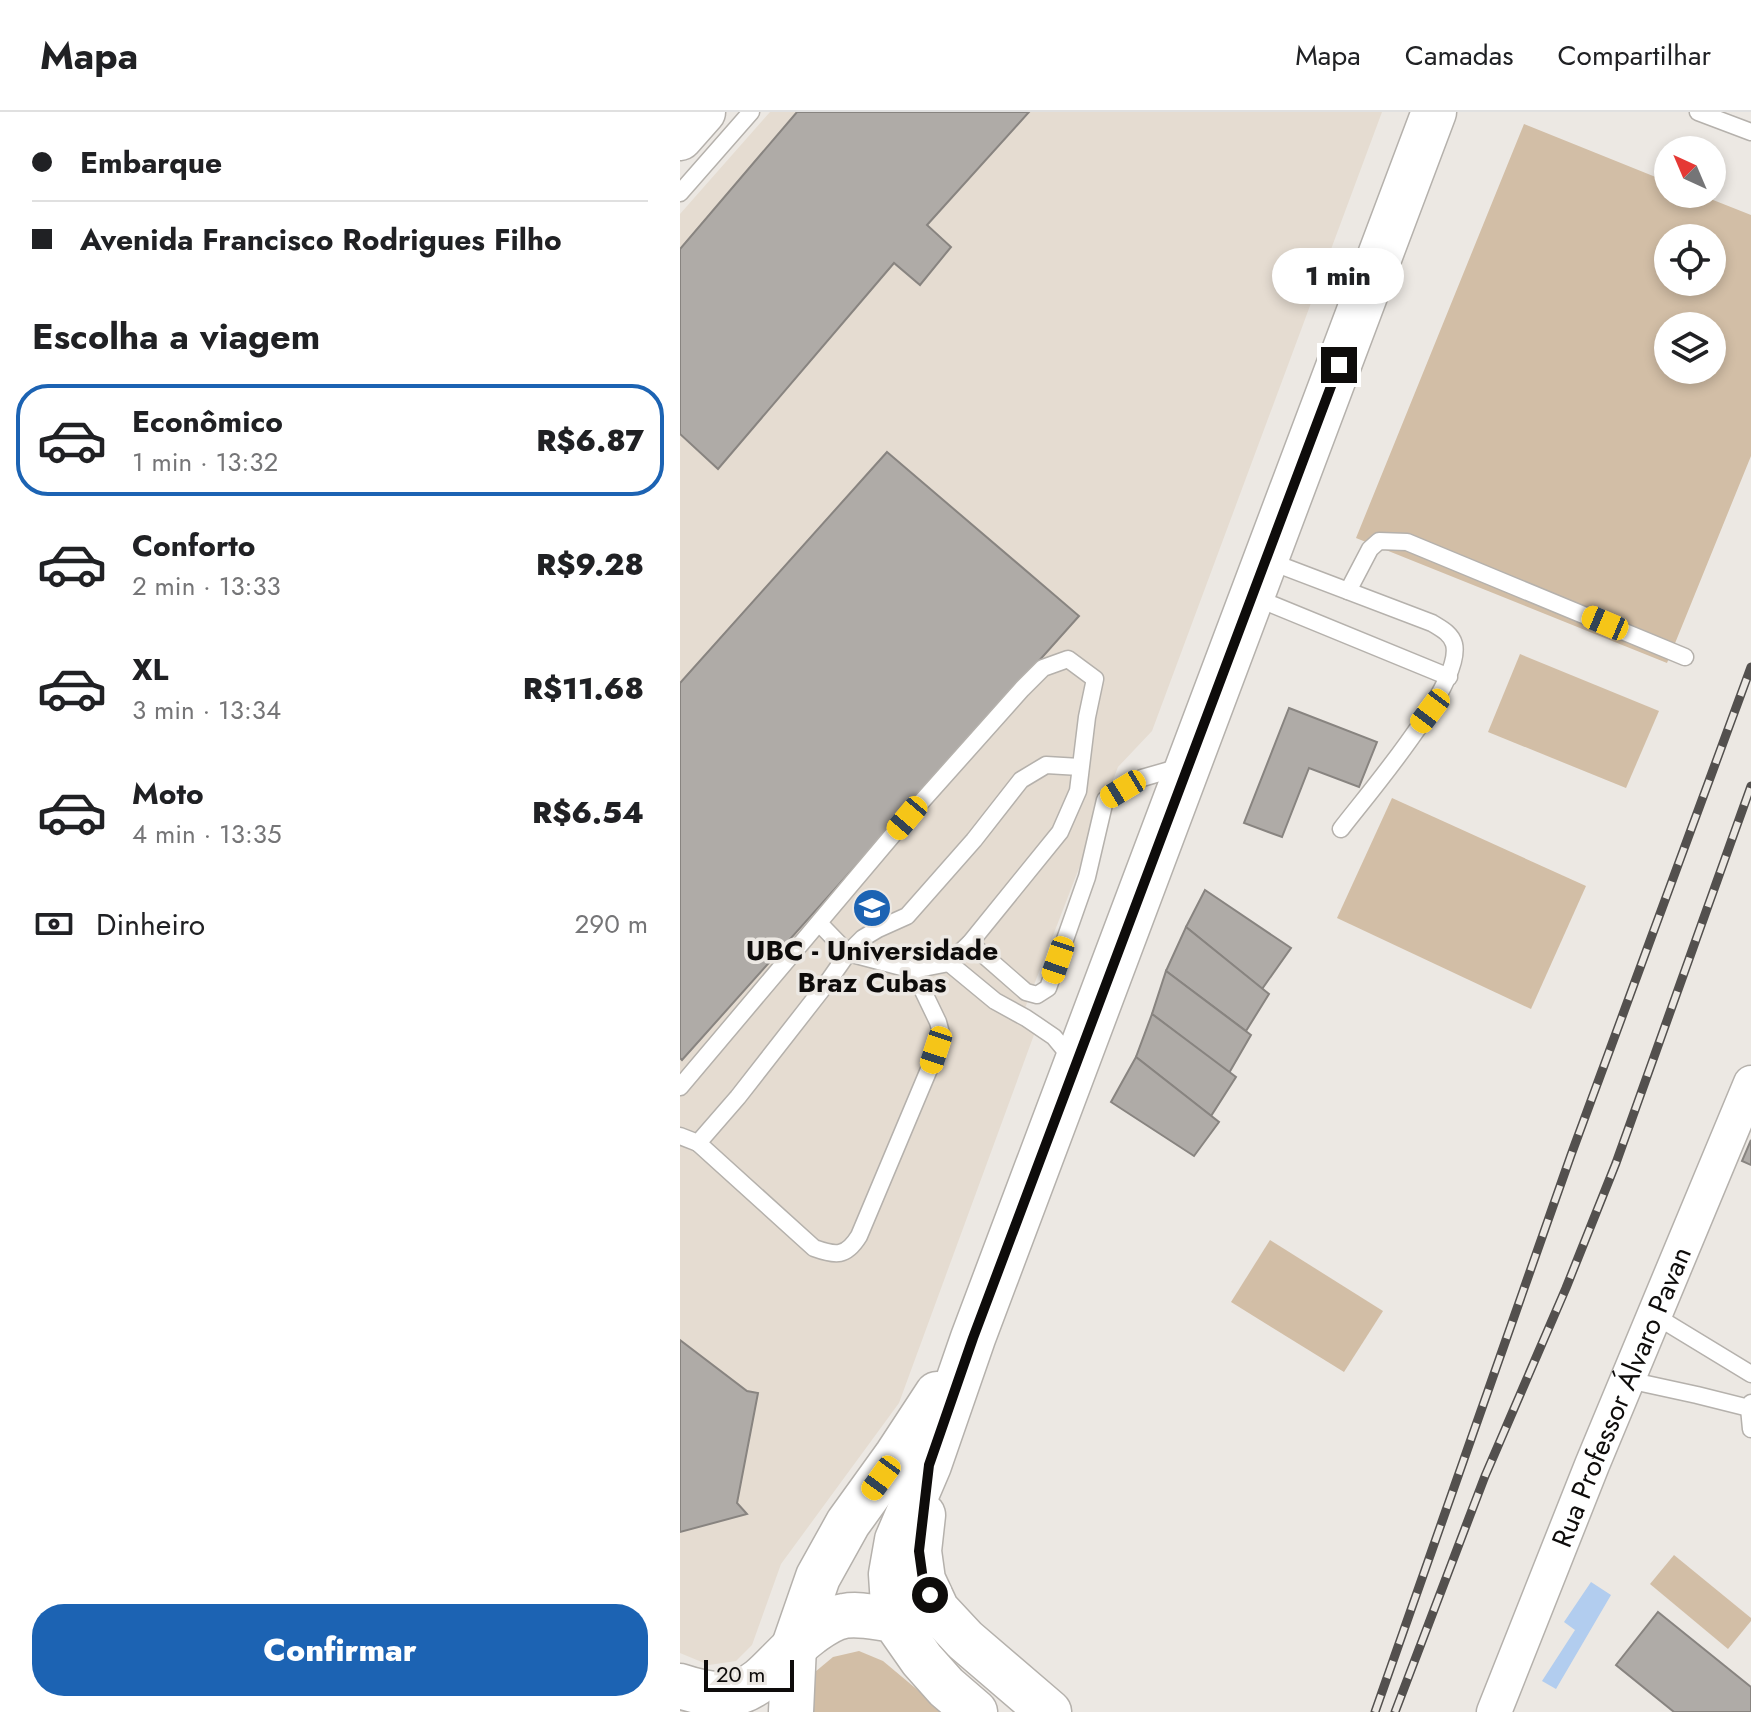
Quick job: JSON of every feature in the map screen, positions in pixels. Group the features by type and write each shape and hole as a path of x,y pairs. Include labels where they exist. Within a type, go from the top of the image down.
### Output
{"main road":[{"path":"680,138 703,112"},
{"path":"975,1712 946,1687 922,1660 894,1620 891,1574 897,1540 929,1465 973,1338 1434,112"},
{"path":"791,1712 794,1646 818,1577 848,1523 897,1455 973,1338"},
{"path":"929,1465 919,1551 923,1580 937,1610 965,1640 1049,1712"},
{"path":"680,1686 720,1698 745,1694 764,1681 794,1646 824,1624 842,1616 859,1615 894,1620"}],"street":[{"name":"Rua Professor Álvaro Pavan","path":"1494,1712 1751,1083"}],"lane":[{"path":"680,193 751,112"},
{"path":"1698,112 1751,132"},
{"path":"1348,591 1370,549 1379,541 1407,542 1685,657"},
{"path":"1258,578 1348,591 1432,623 1447,632 1454,643 1449,677 1430,711 1341,829"},
{"path":"1258,578 1449,677"},
{"path":"680,1087 907,818 1043,668 1068,659 1095,679 1078,791 1060,832 970,943 949,963 913,970 848,953 819,923"},
{"path":"698,1143 738,1097 848,953 863,938 907,916 974,840 1021,780 1046,765 1080,767"},
{"path":"970,943 1026,992 1037,995 1048,988 1087,877 1105,800 1142,778 1188,765"},
{"path":"949,963 995,1001 1054,1037 1076,1063"},
{"path":"680,1136 698,1143 814,1248 841,1253 851,1248 859,1236 924,1081 941,1033 913,970"},
{"path":"1654,1315 1751,1374"},
{"path":"1628,1380 1750,1406 1751,1429"}],"shaded area":[{"name":"UBC - Universidade Braz Cubas","path":"770,112 1382,112 1152,731 1118,767 1022,1016 1035,1032 899,1403 781,1564 752,1645 736,1661 709,1665 680,1653 680,214"},
{"path":"1524,124 1654,176 1654,208 1726,208 1726,205 1751,215 1751,456 1667,663 1356,538"},
{"path":"1520,654 1659,711 1626,788 1488,732"},
{"path":"1392,798 1586,886 1531,1009 1337,918"},
{"path":"1270,1240 1383,1311 1344,1372 1231,1302"},
{"path":"1674,1555 1751,1618 1728,1649 1650,1584"},
{"path":"859,1651 883,1661 944,1712 802,1712 815,1672 833,1657"}],"water":[{"path":"1591,1582 1611,1595 1556,1689 1542,1681 1575,1630 1564,1622"}],"building":[{"path":"797,112 1029,112 927,225 951,247 920,285 894,263 718,469 680,434 680,249"},
{"path":"887,452 1079,616 682,1060 680,683"},
{"path":"1289,708 1377,742 1359,787 1309,768 1282,837 1244,823"},
{"path":"1205,890 1291,948 1262,989 1186,927"},
{"path":"1186,927 1269,994 1246,1031 1166,971"},
{"path":"1166,971 1251,1035 1229,1073 1152,1014"},
{"path":"1152,1014 1236,1077 1211,1116 1136,1057"},
{"path":"1136,1057 1219,1122 1194,1156 1111,1102"},
{"path":"1751,1140 1751,1165 1742,1161"},
{"path":"680,1340 747,1391 758,1393 737,1503 747,1514 680,1532"},
{"path":"1658,1612 1751,1687 1751,1712 1674,1712 1616,1665"}],"railway":[{"path":"1375,1712 1571,1155 1751,667"},
{"path":"1395,1712 1485,1476 1616,1163 1751,786"}],"place":[{"name":"UBC - Universidade Braz Cubas","path":"872,908"}],"route":[{"path":"930,1595 923,1580 919,1551 929,1465 973,1338 1339,365"}]}
